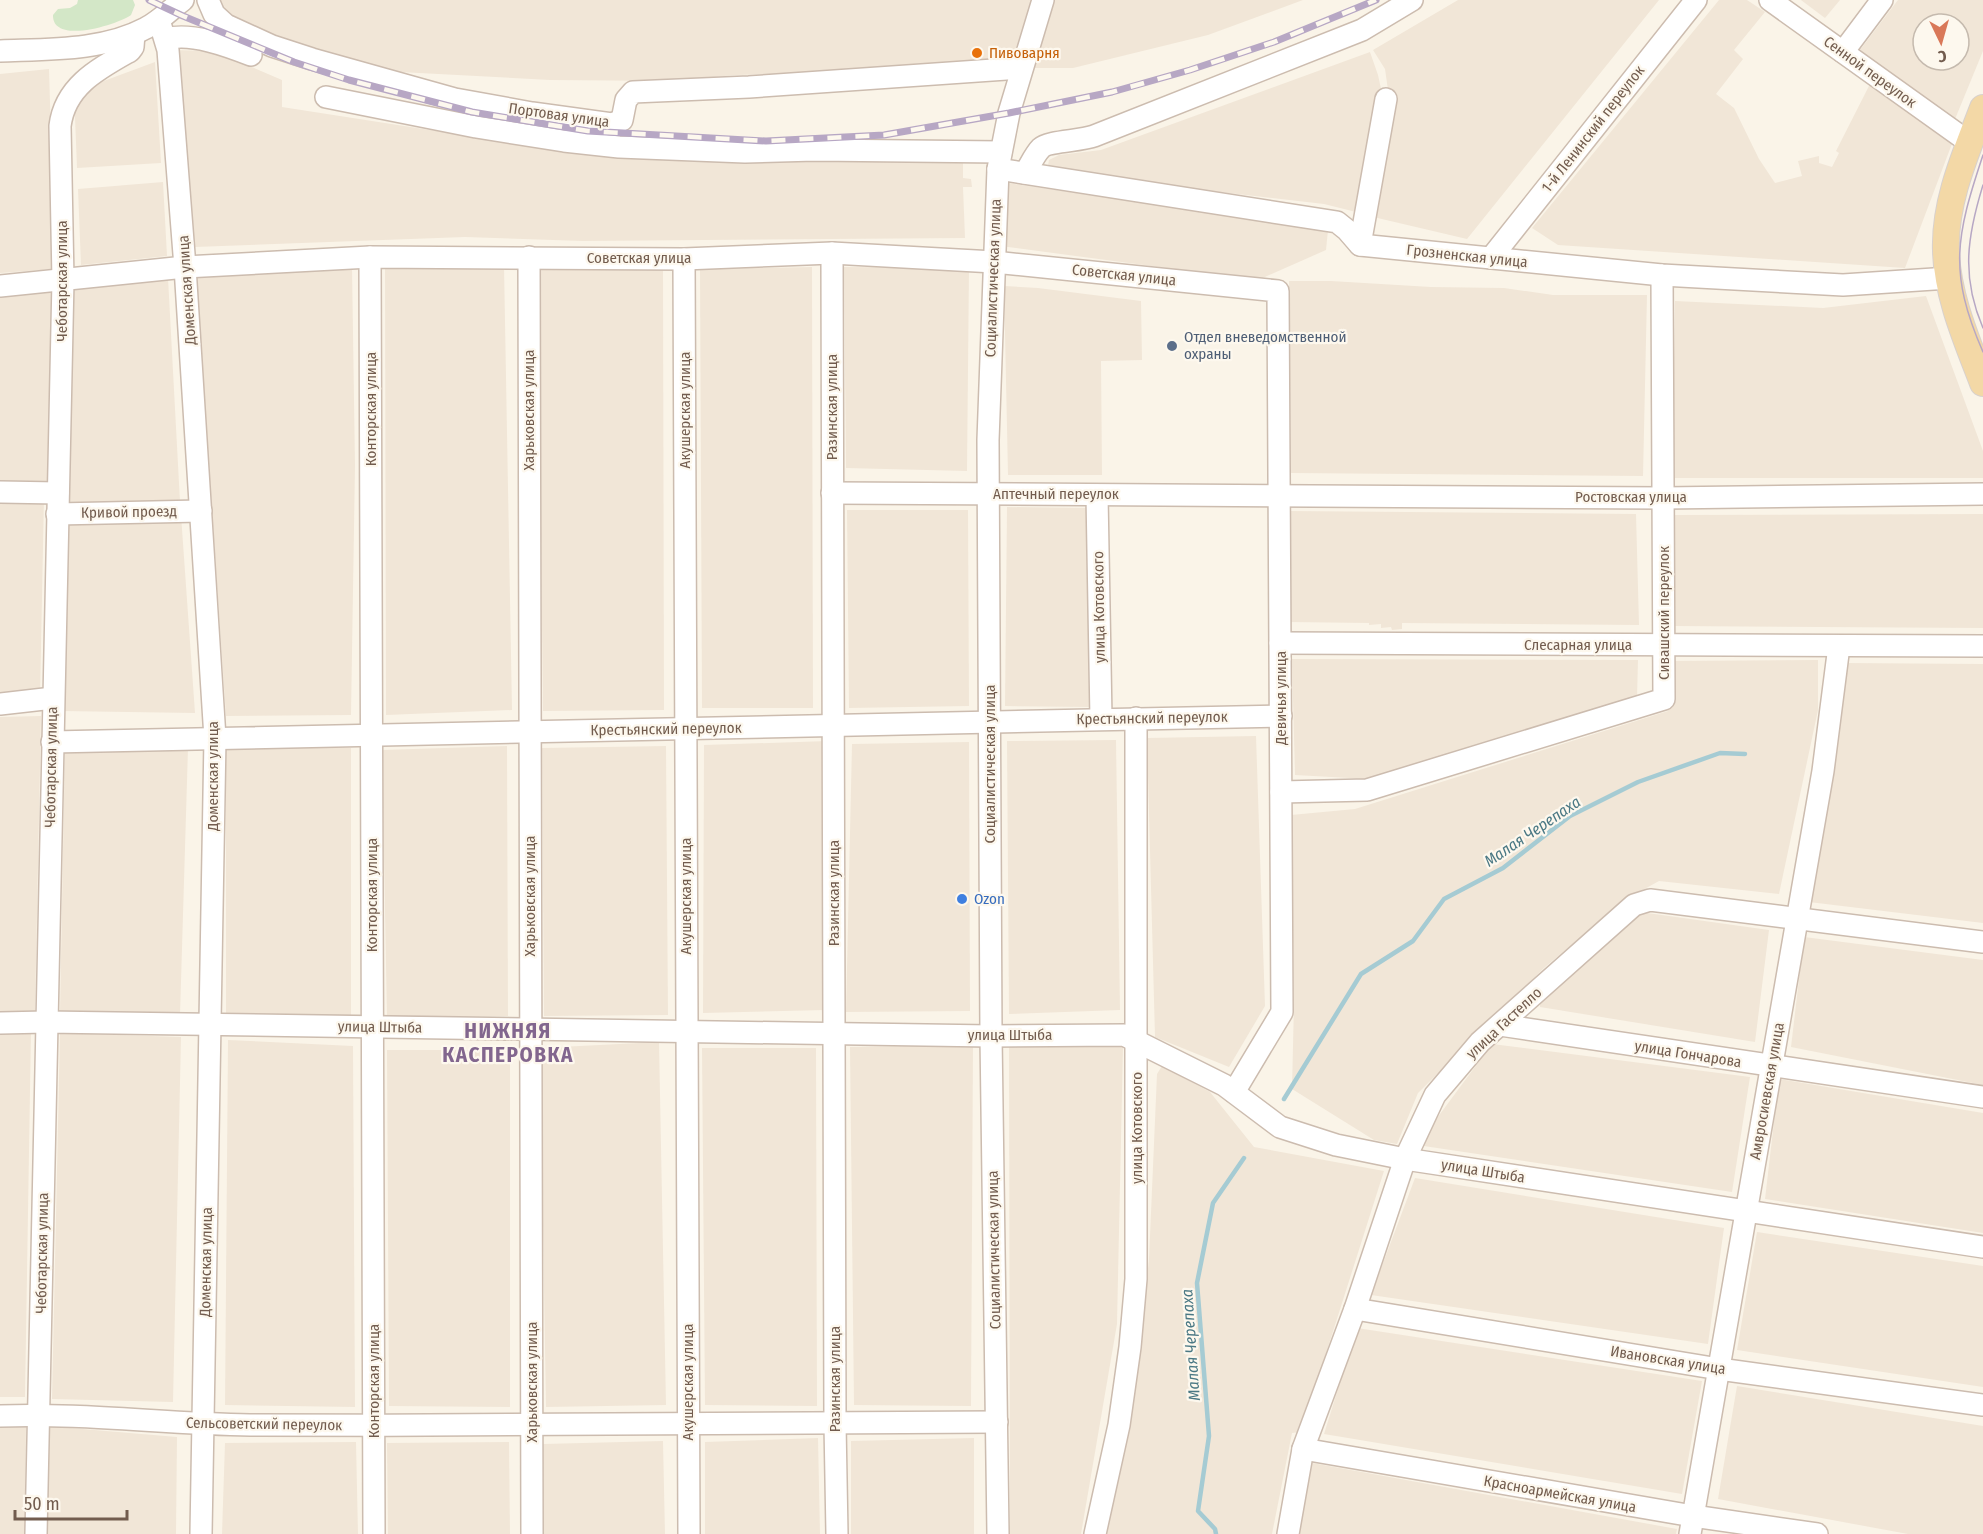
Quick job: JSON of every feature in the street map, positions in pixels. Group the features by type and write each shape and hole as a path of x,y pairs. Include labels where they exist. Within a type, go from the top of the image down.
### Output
{"main road":[{"path":"1983,108 1952,204 1946,248 1949,278 1956,310 1983,383"}],"street":[{"path":"163,30 183,0"},
{"name":"Портовая улица","path":"208,0 214,14 226,25 272,46 312,59 455,99 612,124 622,120 626,100 633,92 749,87 1022,68"},
{"name":"Социалистическая улица","path":"998,1534 991,1036 988,440 1000,160 1009,113 1043,0"},
{"path":"1026,173 1041,148 1048,144 1086,139 1126,124 1362,30 1412,0"},
{"name":"1-й Ленинский переулок","path":"1491,258 1696,0"},
{"name":"Сенной переулок","path":"1770,0 1970,143"},
{"path":"1843,52 1882,0"},
{"path":"0,51 89,45 134,33 163,30 176,37 204,41 251,55"},
{"name":"Доменская улица","path":"163,30 185,267 215,738 201,1534"},
{"name":"Чеботарская улица","path":"36,1534 63,280 62,118 67,102 81,83 98,69 134,47 134,33"},
{"name":"Портовая улица","path":"326,97 476,127 619,147 745,152 815,150 1000,160"},
{"path":"1360,245 1386,99"},
{"path":"1000,160 1026,173 1337,222 1360,245"},
{"name":"Грозненская улица","path":"1360,245 1662,275 1843,285 1949,278"},
{"name":"Советская улица","path":"0,286 185,267 370,257 684,259 832,253 994,262 1278,291"},
{"name":"Разинская улица","path":"832,253 837,1534"},
{"name":"Конторская улица","path":"370,257 374,1534"},
{"name":"Харьковская улица","path":"529,257 532,1534"},
{"name":"Акушерская улица","path":"684,259 689,1534"},
{"name":"Сивашский переулок","path":"1281,792 1367,790 1664,699 1662,275"},
{"name":"Девичья улица","path":"1234,1092 1282,1012 1278,291"},
{"name":"Кривой проезд","path":"0,492 58,504 201,511"},
{"name":"Аптечный переулок","path":"832,493 1279,495"},
{"name":"Ростовская улица","path":"1279,495 1664,498 1983,494"},
{"name":"улица Котовского","path":"1097,495 1101,719"},
{"name":"Слесарная улица","path":"1280,643 1983,646"},
{"name":"Амвросиевская улица","path":"1691,1525 1823,771 1839,646"},
{"path":"0,704 53,698"},
{"name":"Крестьянский переулок","path":"52,741 1281,716"},
{"name":"улица Котовского","path":"1095,1534 1119,1425 1130,1347 1136,1279 1136,718"},
{"name":"улица Гастелло","path":"1288,1534 1304,1449 1355,1309 1405,1159 1435,1095 1480,1042 1634,905 1650,900 1983,942"},
{"name":"улица Штыба","path":"0,1023 373,1026 991,1036 1124,1035 1224,1085 1280,1127 1336,1145 1405,1159 1983,1247"},
{"name":"улица Гончарова","path":"1500,1025 1983,1097"},
{"name":"Ивановская улица","path":"1355,1309 1719,1369 1983,1405"},
{"name":"Сельсоветский переулок","path":"0,1416 39,1414 203,1425 532,1426 997,1422"},
{"name":"Красноармейская улица","path":"1304,1449 1691,1525 1817,1534"}],"shaded area":[{"path":"220,0 1303,0 1208,35 1073,68 735,75 671,81 550,80 400,72 247,29 214,4"},
{"path":"1458,0 1659,0 1467,239 1369,216 1389,97 1385,69 1373,50"},
{"path":"1719,0 1747,0 1765,12 1734,50 1743,59 1716,94 1734,108 1759,159 1775,183 1802,176 1798,161 1819,156 1819,163 1832,167 1839,153 1836,151 1870,84 1953,141 1905,268 1558,245 1532,228"},
{"path":"1801,0 1840,0 1825,18"},
{"path":"1898,0 1983,0 1983,51 1953,124 1857,54"},
{"path":"173,50 209,51 282,80 282,107 507,142 704,159 822,161 963,156 963,178 971,179 972,187 963,187 965,238 583,241 465,237 195,247"},
{"path":"1370,52 1383,98 1360,213 1324,204 1047,172 1049,160 1059,155 1101,150"},
{"path":"155,62 161,163 77,168 74,92"},
{"path":"49,69 55,269 0,273 0,74"},
{"path":"163,182 167,256 81,265 78,189"},
{"path":"1001,182 1328,230 1326,250 1258,280 1000,246"},
{"path":"504,265 512,710 386,715 385,268"},
{"path":"352,266 355,466 351,715 226,716 196,275"},
{"path":"538,267 663,268 664,710 543,711"},
{"path":"812,267 813,708 702,708 700,269"},
{"path":"844,267 969,268 967,471 846,468"},
{"path":"168,278 180,502 67,506 70,286"},
{"path":"1289,281 1504,288 1553,295 1647,295 1643,476 1291,473"},
{"path":"56,285 51,491 0,491 0,288"},
{"path":"1004,286 1141,301 1142,360 1101,361 1102,475 1008,475"},
{"path":"1926,296 1983,451 1983,478 1672,478 1675,301 1823,308"},
{"path":"0,497 44,498 40,696 0,700"},
{"path":"1007,507 1087,508 1089,707 1005,706"},
{"path":"847,510 968,510 969,706 849,708"},
{"path":"1288,511 1636,514 1639,625 1402,623 1402,629 1392,630 1391,627 1381,628 1381,624 1369,625 1369,623 1288,622"},
{"path":"1983,514 1983,628 1673,626 1674,515"},
{"path":"181,515 195,713 61,711 63,518"},
{"path":"1292,659 1638,660 1637,698 1368,779 1295,775"},
{"path":"1818,660 1818,710 1779,894 1659,881 1628,898 1545,967 1418,1093 1397,1144 1374,1140 1292,1089 1294,1003 1291,815 1355,809 1668,711 1668,661"},
{"path":"1845,663 1983,664 1983,923 1809,902"},
{"path":"41,716 35,1012 0,1014 0,717"},
{"path":"1256,736 1265,1006 1229,1067 1155,1037 1147,738"},
{"path":"1116,740 1120,1010 1009,1014 1007,741"},
{"path":"828,741 825,1010 703,1013 704,745"},
{"path":"969,742 970,1011 846,1012 852,744"},
{"path":"65,745 188,748 180,1015 60,1013"},
{"path":"507,746 508,1016 387,1018 382,750"},
{"path":"666,746 668,1015 544,1016 542,748"},
{"path":"226,748 351,748 351,1016 226,1016"},
{"path":"1633,911 1769,930 1755,1042 1540,1007 1540,996"},
{"path":"1804,937 1983,960 1983,1085 1791,1047"},
{"path":"0,1029 31,1030 25,1397 0,1397"},
{"path":"60,1033 181,1037 173,1402 52,1399"},
{"path":"228,1040 353,1046 355,1407 225,1405"},
{"path":"659,1042 666,1405 546,1407 540,1048"},
{"path":"1492,1044 1750,1077 1732,1192 1417,1145"},
{"path":"973,1045 971,1406 854,1405 850,1047"},
{"path":"1009,1046 1123,1046 1117,1324 1081,1534 1010,1534"},
{"path":"702,1048 816,1048 817,1406 705,1405"},
{"path":"387,1050 510,1050 510,1407 389,1406"},
{"path":"1162,1066 1210,1092 1254,1147 1384,1171 1301,1432 1292,1433 1272,1534 1104,1534 1138,1364 1149,1259 1157,1074"},
{"path":"1779,1079 1983,1113 1983,1233 1765,1199"},
{"path":"1415,1178 1724,1228 1708,1344 1371,1295"},
{"path":"1757,1232 1983,1266 1983,1387 1737,1350"},
{"path":"1357,1328 1702,1381 1682,1494 1324,1434"},
{"path":"1737,1386 1983,1426 1983,1534 1908,1534 1718,1499"},
{"path":"0,1426 26,1427 25,1534 0,1534"},
{"path":"47,1426 177,1437 176,1534 46,1534"},
{"path":"818,1438 820,1534 705,1534 705,1442"},
{"path":"974,1438 974,1534 851,1534 851,1441"},
{"path":"663,1441 665,1534 544,1534 543,1444"},
{"path":"356,1442 358,1534 222,1534 225,1443"},
{"path":"509,1442 510,1534 388,1534 387,1443"},
{"path":"1312,1463 1677,1529 1676,1534 1297,1534"}],"green space":[{"path":"78,0 133,0 135,5 131,15 100,27 74,31 63,29 55,24 53,15 58,9 70,8 77,4"}],"waterway":[{"name":"Малая Черепаха","path":"1284,1099 1361,974 1413,941 1444,899 1503,868 1570,816 1638,782 1720,753 1745,754"},
{"name":"Малая Черепаха","path":"1216,1534 1215,1529 1198,1511 1209,1436 1197,1283 1213,1203 1244,1158"}],"tram line":[{"path":"1983,155 1967,209 1960,254 1960,276 1964,299 1983,352"},
{"path":"1983,185 1973,222 1969,257 1971,291 1983,328"}],"railway":[{"path":"149,0 294,62 349,80 472,112 588,131 766,141 884,135 1112,92 1190,70 1274,42 1376,0"}],"place":[{"name":"Пивоварня","path":"977,53"},
{"name":"Отдел вневедомственной охраны","path":"1172,346"},
{"name":"Ozon","path":"962,899"}],"district":[{"name":"НИЖНЯЯ КАСПЕРОВКА","path":"508,1043"}]}
